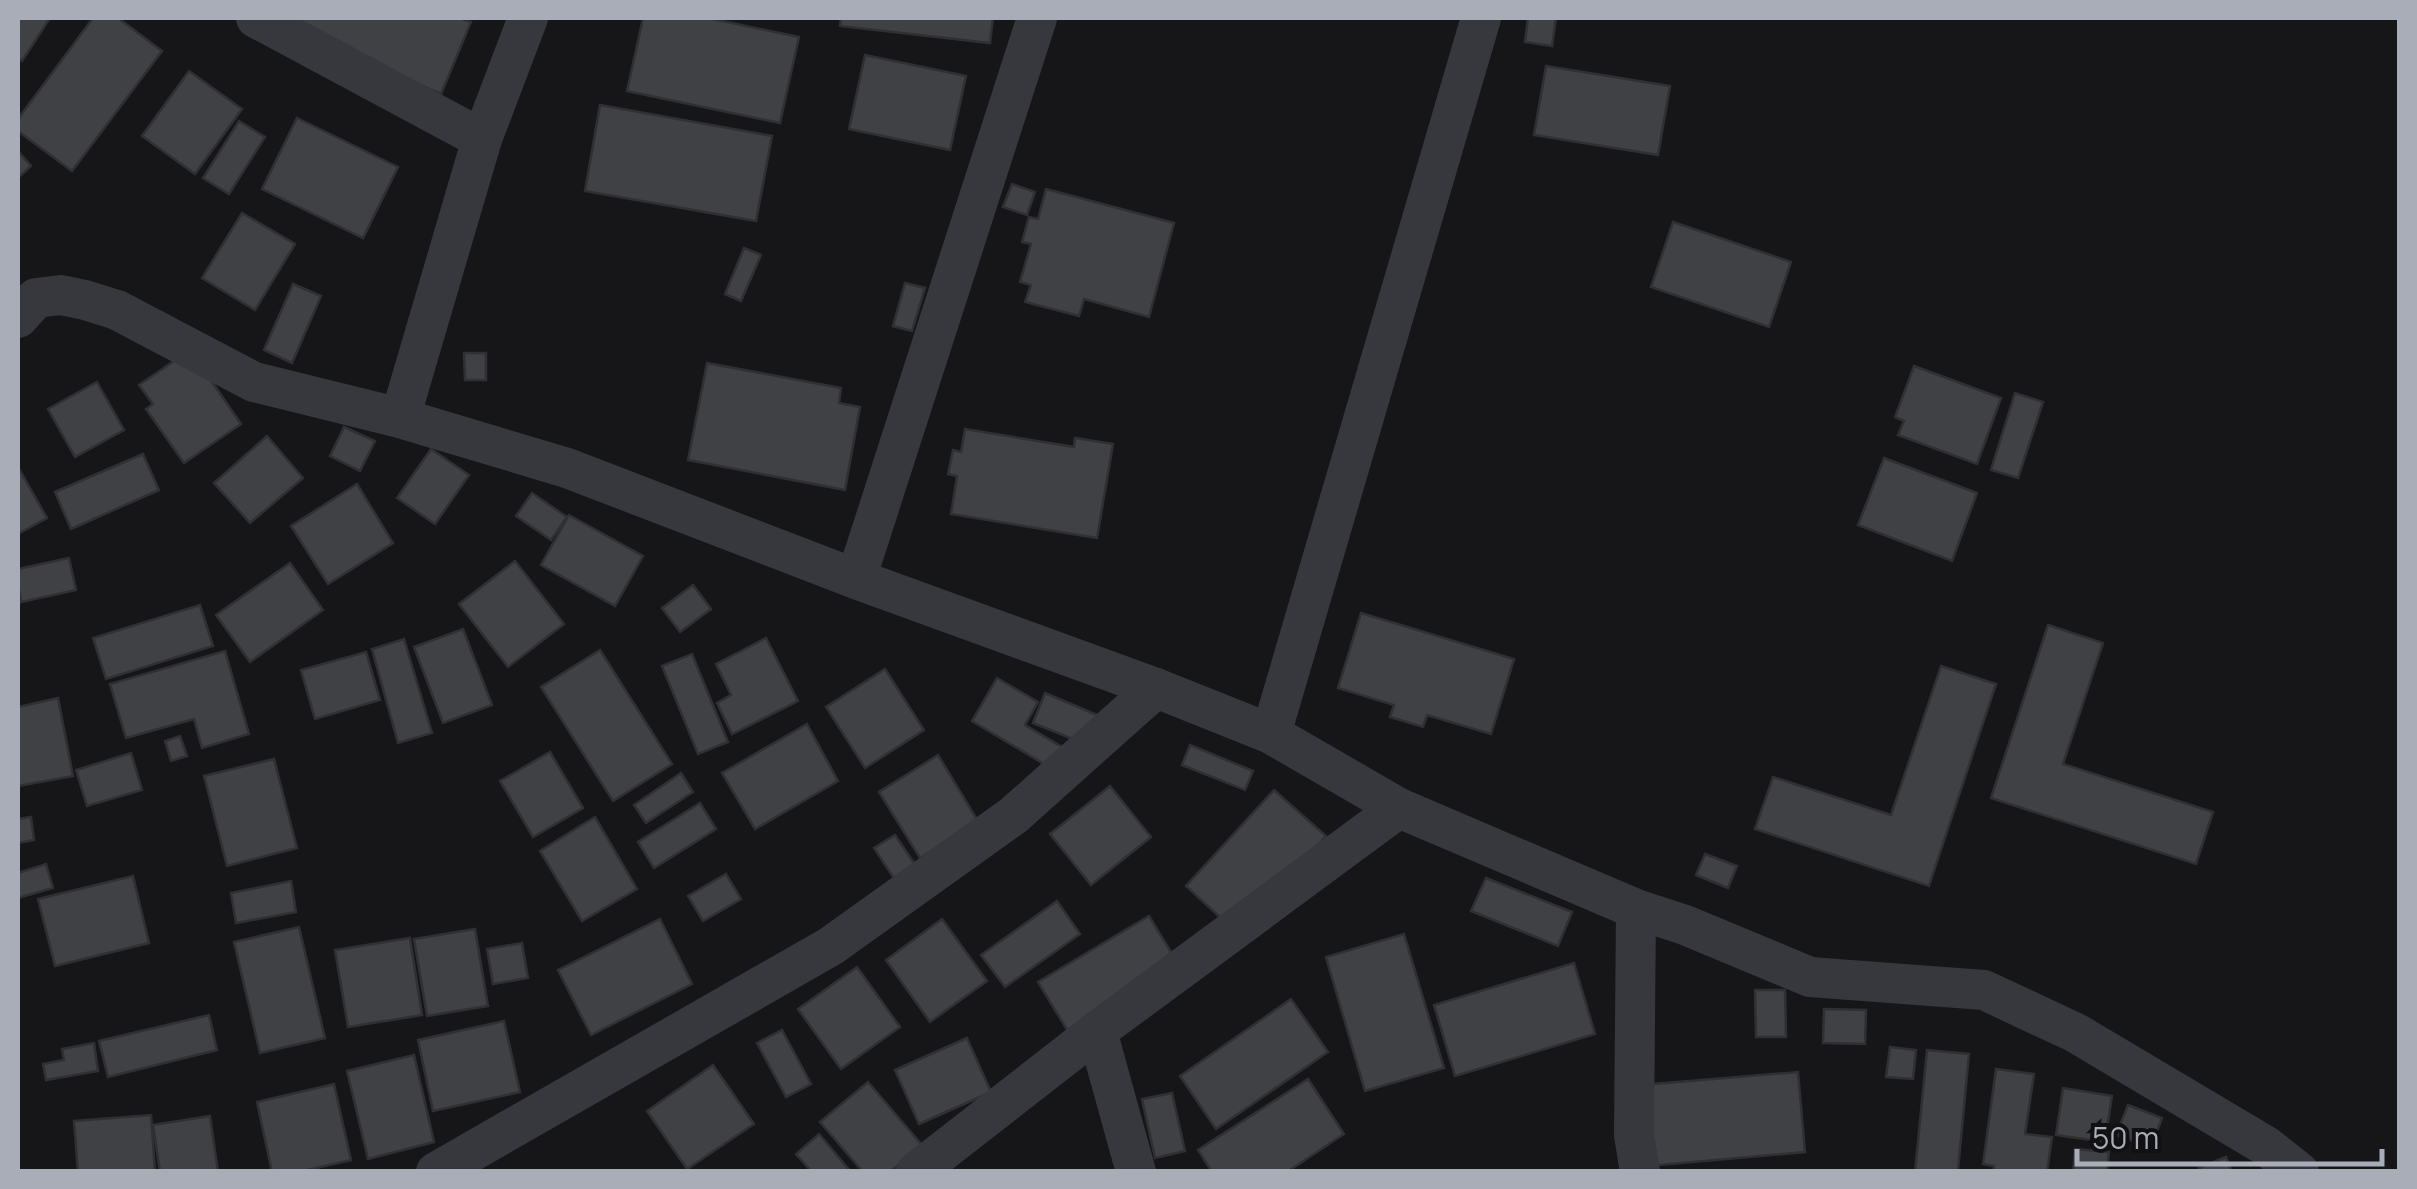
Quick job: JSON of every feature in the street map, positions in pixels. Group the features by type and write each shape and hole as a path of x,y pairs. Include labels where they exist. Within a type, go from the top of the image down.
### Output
{"street":[{"path":"256,18 482,139"},
{"path":"400,418 482,139 528,18"},
{"path":"856,579 1037,18"},
{"path":"1271,734 1481,18"},
{"path":"18,318 36,298 61,295 86,300 117,310 254,382 400,418 567,468 1271,734 1399,808 1636,909 1810,977 1984,990 2076,1033 2266,1146 2298,1172"},
{"path":"436,1172 831,946 1014,815 1156,688"},
{"path":"916,1172 1399,808"},
{"path":"1636,909 1634,1135 1640,1172"},
{"path":"1097,1032 1136,1172"}],"building":[{"path":"18,18 50,18 22,61 18,58"},
{"path":"93,18 118,18 162,51 72,171 18,131 18,119"},
{"path":"291,18 459,18 471,22 441,94 287,28"},
{"path":"643,18 708,18 799,37 780,123 627,91"},
{"path":"841,18 993,18 990,43 840,26"},
{"path":"1528,18 1556,18 1552,46 1525,42"},
{"path":"865,55 966,76 950,150 849,129"},
{"path":"1546,66 1670,86 1658,155 1534,135"},
{"path":"189,71 242,109 195,174 142,136"},
{"path":"600,105 772,136 756,221 585,191"},
{"path":"297,118 398,167 363,238 262,189"},
{"path":"239,121 265,137 229,194 203,178"},
{"path":"18,151 31,166 18,178"},
{"path":"1012,184 1035,192 1027,215 1003,207"},
{"path":"1046,189 1174,223 1149,317 1084,299 1079,316 1025,302 1031,285 1020,282 1031,244 1022,242 1029,217 1038,219"},
{"path":"242,213 295,244 255,310 202,278"},
{"path":"1673,222 1791,262 1769,327 1651,287"},
{"path":"744,248 761,255 741,301 725,294"},
{"path":"905,283 925,288 912,331 893,326"},
{"path":"293,284 321,296 292,363 264,350"},
{"path":"190,350 241,424 184,463 146,409 153,404 139,385"},
{"path":"464,353 486,353 486,380 465,380"},
{"path":"707,363 841,388 839,403 860,407 845,490 688,460"},
{"path":"1914,366 2001,398 1977,464 1898,435 1904,421 1895,417"},
{"path":"97,382 124,430 75,457 48,409"},
{"path":"2015,393 2043,402 2018,478 1991,470"},
{"path":"344,427 375,441 360,471 330,456"},
{"path":"965,429 1074,447 1075,438 1113,444 1097,538 951,514 957,476 948,474 953,450 961,452"},
{"path":"267,436 303,478 250,523 214,483"},
{"path":"431,449 469,475 435,524 397,498"},
{"path":"143,454 159,490 71,529 55,492"},
{"path":"1884,458 1977,493 1952,561 1858,525"},
{"path":"18,467 47,518 18,534"},
{"path":"357,484 393,543 328,584 291,526"},
{"path":"532,493 567,517 551,540 516,516"},
{"path":"569,515 643,556 615,606 541,565"},
{"path":"69,558 76,590 21,602 18,569"},
{"path":"515,561 564,624 508,667 459,604"},
{"path":"290,563 323,610 250,662 216,615"},
{"path":"693,585 711,609 680,632 662,608"},
{"path":"200,605 213,646 106,679 93,638"},
{"path":"1361,613 1514,659 1491,734 1427,715 1423,727 1390,717 1394,705 1338,688"},
{"path":"2048,625 2103,643 2063,764 2213,812 2196,864 1991,798"},
{"path":"463,629 492,705 443,723 414,647"},
{"path":"766,638 798,701 732,734 717,703 731,695 716,664"},
{"path":"404,639 432,733 398,743 372,649"},
{"path":"600,650 672,764 613,801 541,687"},
{"path":"225,651 249,734 202,748 194,719 126,738 110,684"},
{"path":"366,652 380,700 315,719 301,670"},
{"path":"692,654 728,742 698,754 662,666"},
{"path":"1941,666 1996,684 1929,886 1755,829 1773,777 1891,815"},
{"path":"885,669 924,730 865,768 826,707"},
{"path":"997,678 1038,702 1025,725 1062,747 1049,767 972,721"},
{"path":"1045,693 1097,715 1085,744 1033,723"},
{"path":"58,698 73,776 18,786 18,707"},
{"path":"807,724 838,781 755,829 722,773"},
{"path":"180,736 187,756 171,761 165,741"},
{"path":"1190,745 1253,771 1245,790 1182,765"},
{"path":"550,752 583,808 533,837 500,781"},
{"path":"131,753 142,790 87,806 76,770"},
{"path":"938,755 978,821 920,858 879,792"},
{"path":"274,759 297,848 227,866 204,776"},
{"path":"681,773 693,792 646,823 634,805"},
{"path":"1110,786 1151,837 1091,885 1050,834"},
{"path":"1274,790 1326,836 1237,933 1186,886"},
{"path":"700,803 716,829 654,868 638,842"},
{"path":"31,817 34,840 18,843 18,819"},
{"path":"595,817 637,889 582,921 540,851"},
{"path":"895,835 916,866 895,880 874,848"},
{"path":"1705,854 1737,866 1728,888 1696,875"},
{"path":"46,864 53,888 18,898 18,873"},
{"path":"726,874 741,899 703,921 688,896"},
{"path":"133,876 149,943 55,966 38,899"},
{"path":"1486,878 1572,912 1558,946 1471,911"},
{"path":"291,881 296,912 236,923 231,893"},
{"path":"1057,901 1080,934 1005,987 981,955"},
{"path":"1149,916 1180,967 1069,1033 1038,982"},
{"path":"660,919 692,984 591,1035 558,970"},
{"path":"942,919 987,981 930,1022 886,960"},
{"path":"299,927 325,1038 260,1053 234,942"},
{"path":"475,929 488,1006 427,1016 414,939"},
{"path":"1404,934 1444,1068 1365,1091 1326,957"},
{"path":"410,938 422,1015 348,1027 335,950"},
{"path":"522,943 528,978 493,984 487,949"},
{"path":"1574,963 1595,1034 1455,1076 1434,1005"},
{"path":"857,967 900,1027 841,1069 798,1009"},
{"path":"1755,990 1785,990 1786,1037 1756,1037"},
{"path":"1291,999 1328,1052 1216,1129 1180,1076"},
{"path":"1824,1009 1866,1010 1865,1044 1823,1043"},
{"path":"209,1015 217,1050 108,1077 99,1041"},
{"path":"504,1021 520,1092 433,1111 418,1040"},
{"path":"782,1030 811,1084 786,1097 757,1043"},
{"path":"967,1038 991,1092 919,1124 895,1070"},
{"path":"94,1043 98,1071 46,1080 43,1064 64,1060 62,1049"},
{"path":"1890,1047 1916,1050 1913,1079 1886,1077"},
{"path":"1927,1050 1969,1054 1958,1170 1977,1172 1915,1172"},
{"path":"414,1055 434,1142 368,1159 347,1071"},
{"path":"713,1065 754,1124 687,1169 647,1111"},
{"path":"1996,1069 2034,1074 2025,1134 2052,1137 2047,1172 1993,1172 1994,1166 1983,1164"},
{"path":"1798,1072 1805,1152 1648,1166 1642,1085"},
{"path":"1308,1079 1344,1134 1287,1172 1212,1172 1198,1150"},
{"path":"868,1082 922,1145 890,1172 863,1172 820,1122"},
{"path":"334,1084 351,1160 299,1172 272,1172 257,1102"},
{"path":"2063,1088 2112,1096 2105,1142 2056,1135"},
{"path":"1172,1093 1185,1151 1155,1158 1142,1099"},
{"path":"2128,1105 2162,1118 2151,1148 2116,1135"},
{"path":"151,1115 155,1172 78,1172 74,1121"},
{"path":"210,1116 218,1172 160,1172 153,1125"},
{"path":"819,1134 851,1172 812,1172 796,1154"},
{"path":"2075,1149 2109,1152 2107,1172 2073,1172"},
{"path":"2226,1157 2232,1172 2201,1172 2199,1168"}]}
